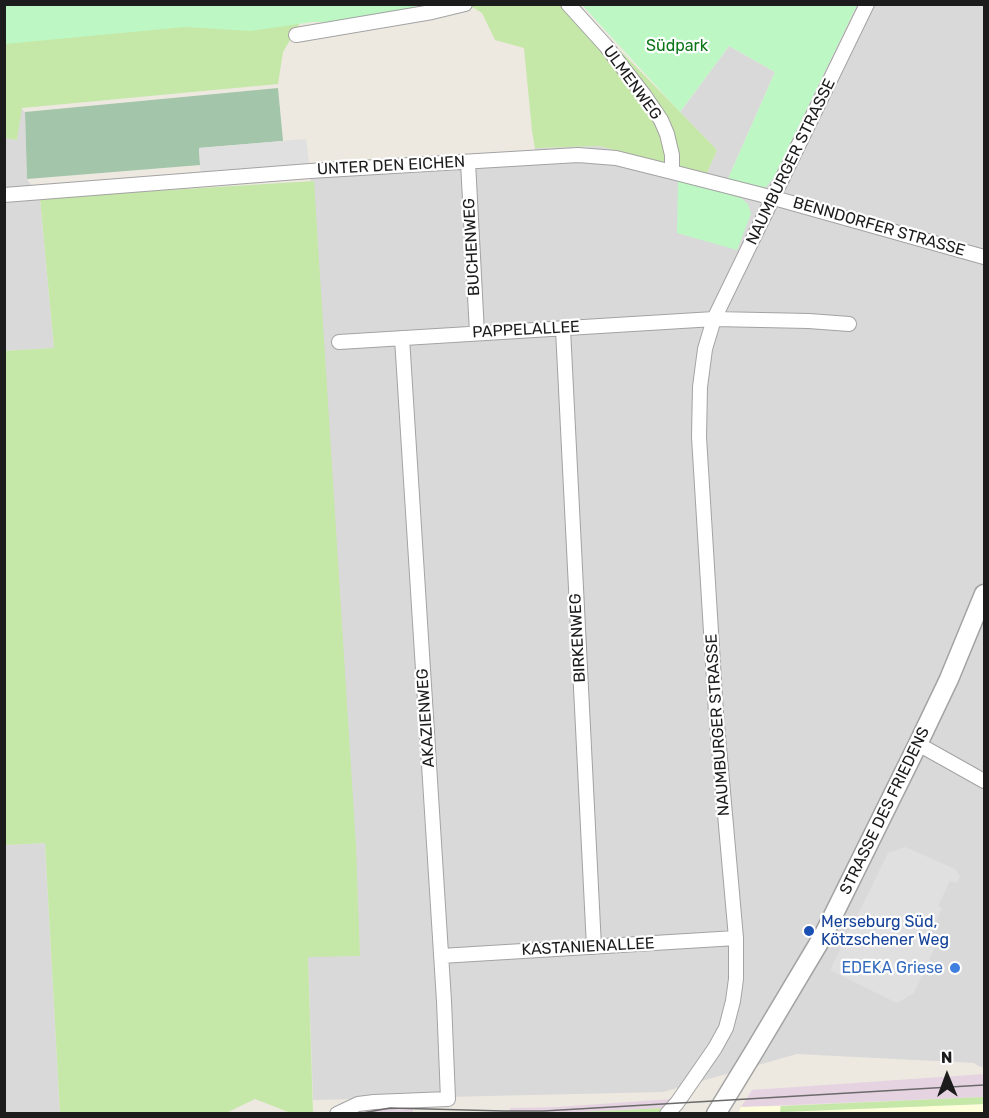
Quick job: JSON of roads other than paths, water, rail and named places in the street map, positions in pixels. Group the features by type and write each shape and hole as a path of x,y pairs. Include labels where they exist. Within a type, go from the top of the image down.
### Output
{"street":[{"path":"296,35 432,12 465,4"},
{"name":"ULMENWEG","path":"568,4 606,46 661,120 672,155 672,172"},
{"name":"NAUMBURGER STRASSE","path":"667,1113 715,1048 726,1028 736,979 736,938 716,713 699,437 705,349 714,319 867,4"},
{"name":"UNTER DEN EICHEN","path":"4,195 310,171 578,155 616,158 774,198"},
{"name":"BUCHENWEG","path":"468,162 477,333"},
{"name":"BENNDORFER STRASSE","path":"774,198 984,257"},
{"path":"714,319 849,324"},
{"name":"PAPPELALLEE","path":"339,342 714,319"},
{"name":"BIRKENWEG","path":"563,329 594,948"},
{"name":"AKAZIENWEG","path":"337,1113 358,1104 448,1100 402,338"},
{"name":"STRASSE DES FRIEDENS","path":"716,1113 823,936 949,679 984,594"},
{"path":"918,744 984,781"},
{"name":"KASTANIENALLEE","path":"441,956 736,938"}],"tram line":[{"path":"357,1114 390,1108 544,1111 984,1085"}],"place":[{"name":"Merseburg Süd, Kötzschener Weg","path":"809,931"},
{"name":"EDEKA Griese","path":"955,968"}],"park label":[{"name":"Südpark","path":"677,46"}]}
